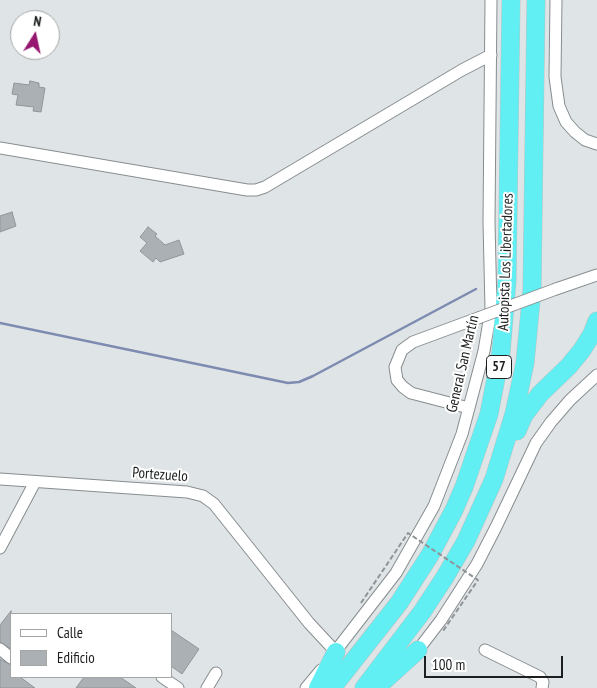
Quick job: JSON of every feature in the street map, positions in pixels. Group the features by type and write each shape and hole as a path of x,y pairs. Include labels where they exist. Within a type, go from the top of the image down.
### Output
{"highway":[{"name":"Autopista Los Libertadores","path":"332,688 399,603 430,555 464,487 489,414 501,352 508,281 511,0"},
{"name":"Autopista Los Libertadores","path":"364,688 411,627 445,577 476,522 494,479 508,436 520,388 530,312 534,227 536,0"},
{"path":"494,479 520,422 544,389 576,358 587,343 597,321"},
{"path":"376,688 418,650"},
{"path":"318,688 336,652"}],"street":[{"name":"General San Martín","path":"306,688 383,592 412,547 446,479 469,408 484,351 491,310 489,222 491,0"},
{"path":"556,0 555,77 559,106 563,116 575,132 585,140 597,144"},
{"path":"0,148 256,190 265,187 462,70 491,55"},
{"path":"568,284 597,267"},
{"path":"469,408 411,393 403,387 397,380 395,366 402,350 413,342 568,284 597,276"},
{"path":"388,688 456,598 496,527 528,457 540,436 570,400 597,375"},
{"name":"Portezuelo","path":"0,479 188,492 203,496 214,504 309,623 336,652"},
{"path":"0,548 35,482"},
{"path":"0,649 10,657"},
{"path":"485,650 540,677 543,682 542,688"},
{"path":"207,688 216,673"},
{"path":"163,678 178,688"}],"path":[{"path":"362,603 408,533 478,580 444,631"}],"building":[{"path":"30,81 39,83 39,87 45,88 41,112 33,111 34,107 16,105 18,95 12,94 14,83 29,85"},
{"path":"12,212 16,226 0,232 0,216"},
{"path":"148,227 157,234 155,236 165,245 179,240 184,254 160,262 156,258 153,262 140,251 147,243 140,237"},
{"path":"11,611 10,648 0,642 0,625"},
{"path":"172,631 199,649 182,674 172,667"},
{"path":"0,659 10,664 10,678 21,678 35,688 0,688"},
{"path":"83,678 121,678 136,688 76,688"}],"waterway":[{"path":"0,323 288,383 299,382 313,376 476,289"}]}
